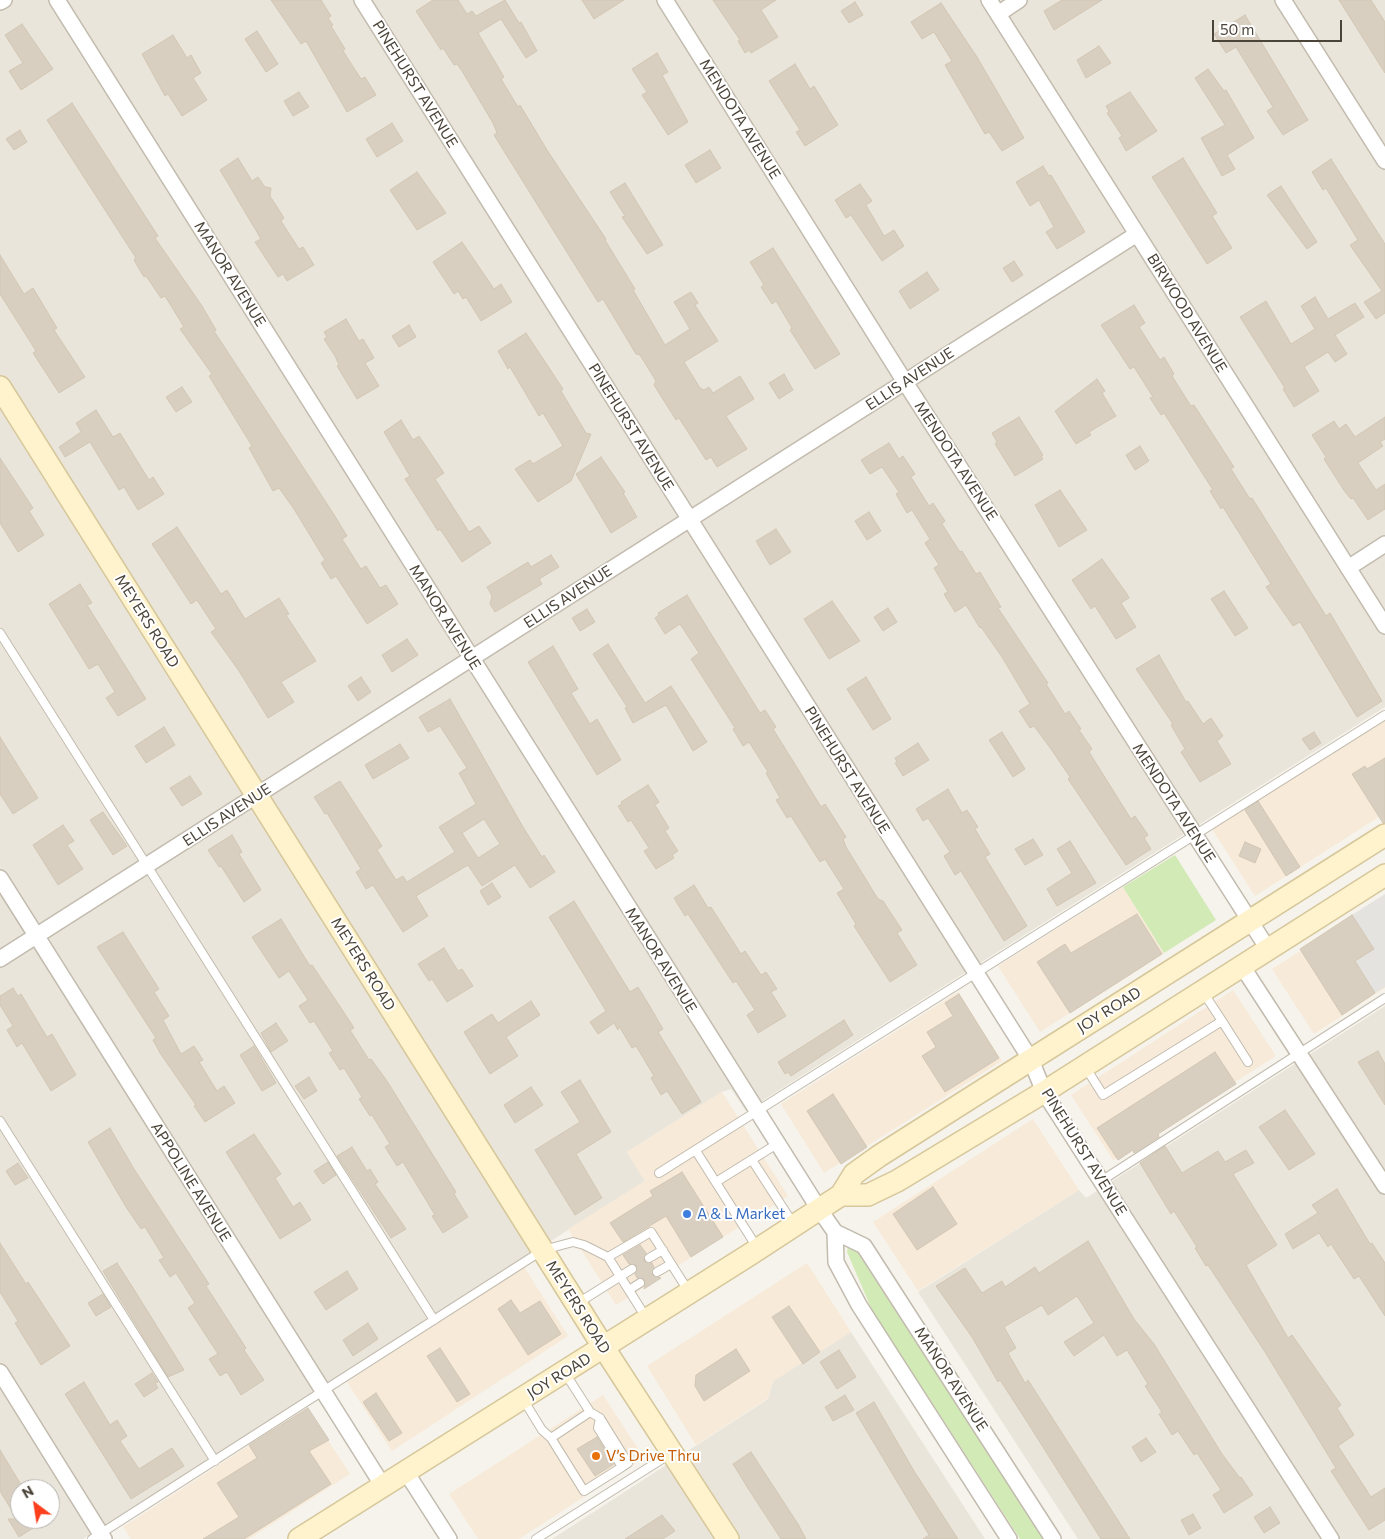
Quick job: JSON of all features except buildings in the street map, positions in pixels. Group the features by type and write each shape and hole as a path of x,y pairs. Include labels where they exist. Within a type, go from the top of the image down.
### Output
{"street":[{"path":"0,2 4,0"},
{"name":"MANOR AVENUE","path":"57,0 777,1144 835,1232 864,1246 1053,1539"},
{"name":"PINEHURST AVENUE","path":"362,0 1031,1060 1044,1092 1331,1539"},
{"name":"MENDOTA AVENUE","path":"665,0 905,382 1268,949"},
{"name":"BIRWOOD AVENUE","path":"989,0 1385,626"},
{"path":"998,14 1019,0"},
{"path":"1283,0 1385,161"},
{"name":"ELLIS AVENUE","path":"0,959 1137,234"},
{"name":"MEYERS ROAD","path":"0,387 576,1304 728,1539"},
{"path":"1348,568 1385,544"},
{"name":"JOY ROAD","path":"299,1539 604,1348 794,1226 841,1195 854,1174 1385,834"},
{"path":"841,1195 868,1195 897,1181 1044,1092 1385,875"},
{"name":"APPOLINE AVENUE","path":"0,878 383,1486"},
{"path":"1242,966 1385,1186"},
{"path":"835,1232 836,1262 859,1305 1009,1539"},
{"path":"0,1372 99,1537"},
{"path":"406,1472 449,1539"}],"lane":[{"path":"0,633 434,1320"},
{"path":"659,1173 758,1113 1194,834 1385,715"},
{"path":"1202,991 1248,1062"},
{"path":"1101,1181 1385,998"},
{"path":"1085,1066 1102,1095 1222,1021"},
{"path":"0,1121 215,1461"},
{"path":"716,1182 777,1144"},
{"path":"696,1151 758,1249"},
{"path":"752,1160 794,1226"},
{"path":"608,1257 651,1232 690,1293"},
{"path":"99,1537 542,1250 573,1242 584,1245 608,1257 648,1320"},
{"path":"649,1258 663,1250"},
{"path":"657,1272 671,1264"},
{"path":"576,1304 632,1269"},
{"path":"629,1290 640,1283"},
{"path":"523,1398 542,1430 551,1438 584,1491 628,1462 600,1418 590,1412 564,1373"},
{"path":"551,1438 590,1412"},
{"path":"536,1539 672,1452"}],"shaded area":[{"path":"0,0 1385,0 1385,707 746,1111 731,1089 722,1092 627,1152 645,1181 83,1539 0,1539"},
{"path":"1385,719 1385,813 1255,896 1212,829"},
{"path":"1123,887 1164,953 1040,1032 998,966"},
{"path":"1385,894 1385,987 1375,993 1355,961 1352,915"},
{"path":"1385,897 1385,988 1314,1034 1272,969"},
{"path":"1233,990 1276,1056 1113,1160 1071,1095"},
{"path":"958,992 1002,1061 824,1173 781,1104"},
{"path":"1385,1006 1385,1539 1078,1539 918,1292 1079,1190 1086,1198"},
{"path":"722,1092 788,1196 616,1305 568,1229 645,1181 627,1152"},
{"path":"1033,1119 1079,1190 918,1291 873,1222"},
{"path":"807,1263 851,1332 773,1381 768,1398 696,1445 647,1366"},
{"path":"524,1267 568,1336 392,1451 347,1382"},
{"path":"851,1332 985,1539 552,1539 768,1399 773,1381"},
{"path":"603,1395 644,1458 519,1539 478,1539 449,1494"},
{"path":"307,1408 350,1474 249,1539 131,1539 123,1527"}],"green space":[{"path":"1175,855 1216,920 1164,953 1123,887"},
{"path":"851,1245 1043,1539 1020,1539 872,1310 847,1252 848,1247"}],"place":[{"name":"A & L Market","path":"687,1214"},
{"name":"V’s Drive Thru","path":"596,1456"}]}
